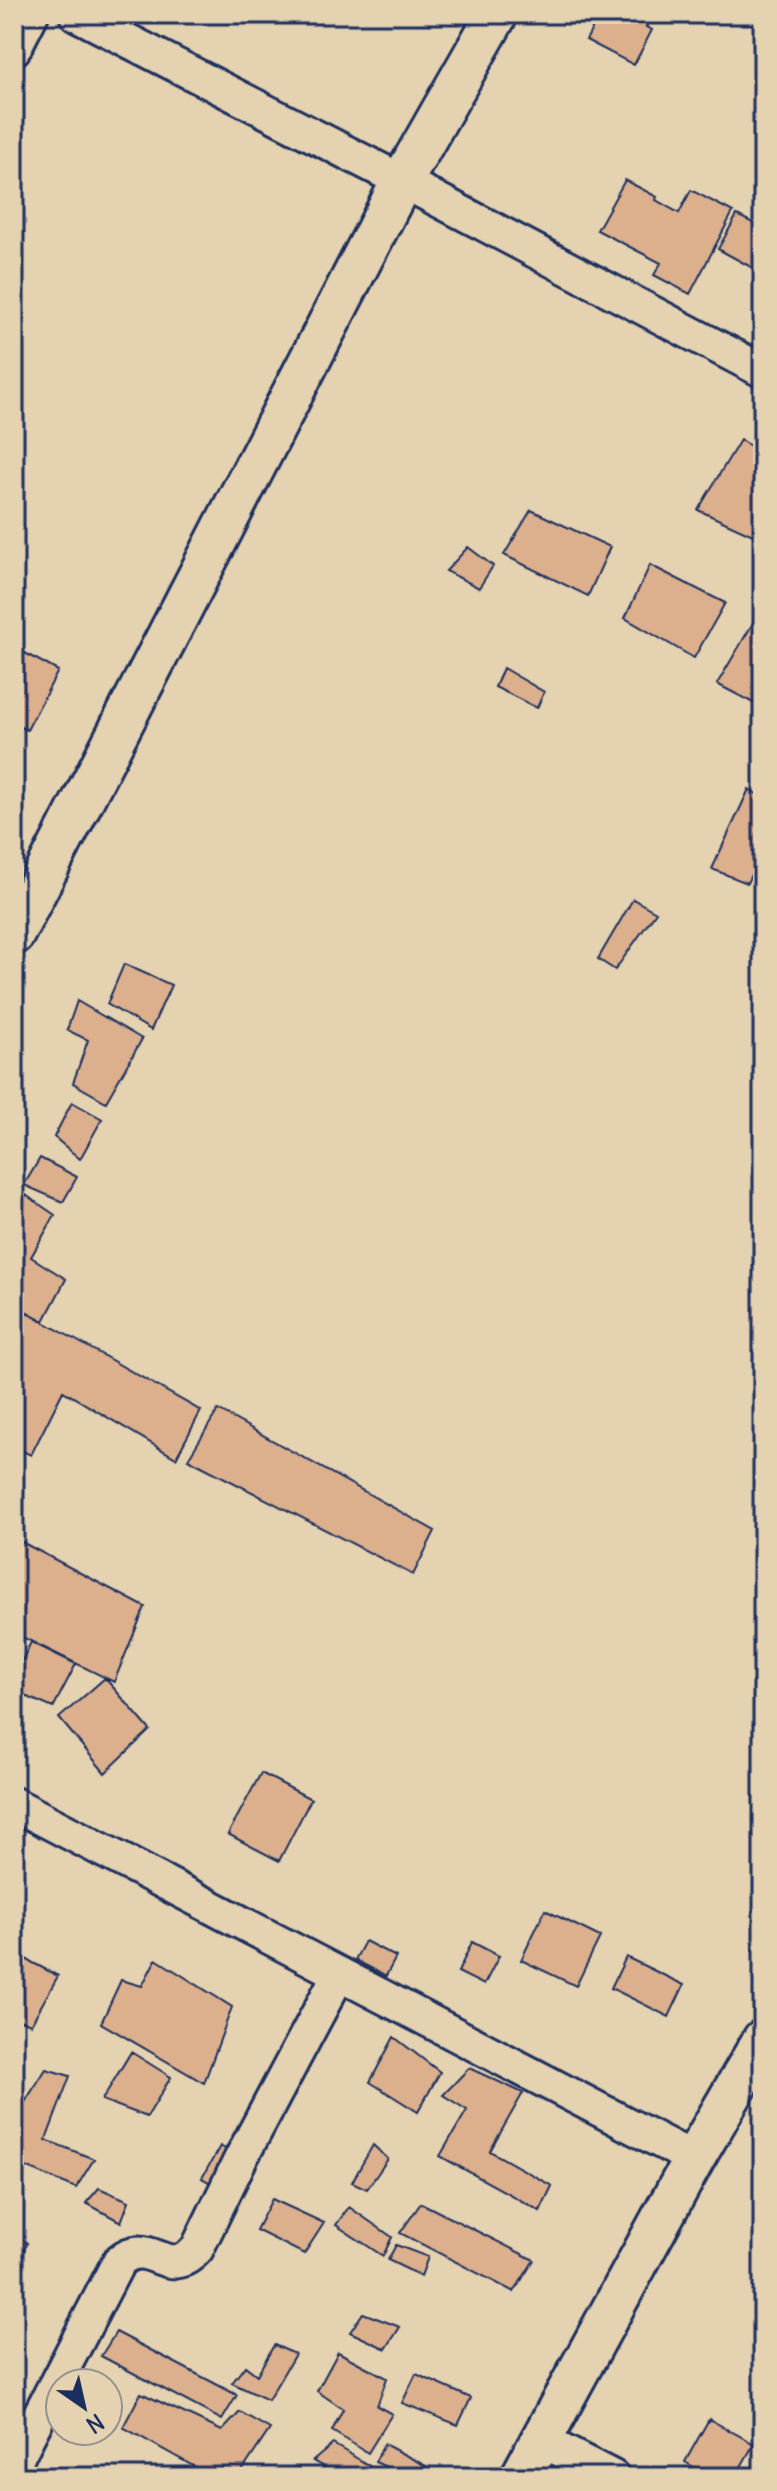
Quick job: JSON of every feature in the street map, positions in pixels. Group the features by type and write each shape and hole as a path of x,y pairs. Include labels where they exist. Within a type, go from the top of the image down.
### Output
{"street":[{"path":"14,49 32,14"},
{"path":"76,14 763,371"},
{"path":"14,934 402,181 497,14"},
{"path":"14,1804 694,2159"},
{"path":"14,2464 119,2261 127,2254 138,2251 175,2263 188,2259 197,2249 241,2158 339,1974"},
{"path":"521,2477 694,2159 754,2080 763,2040"},
{"path":"541,2440 613,2477"}],"building":[{"path":"600,14 653,14 646,27 652,30 634,65 586,40"},
{"path":"625,180 679,213 691,190 733,212 690,294 654,275 661,263 597,230"},
{"path":"737,215 763,228 762,273 718,249"},
{"path":"740,440 763,453 763,524 755,536 698,510"},
{"path":"531,510 610,547 588,596 504,555"},
{"path":"468,547 493,566 479,588 446,571"},
{"path":"650,565 725,603 694,658 625,618"},
{"path":"763,606 763,708 717,684"},
{"path":"14,647 58,671 27,730 14,724"},
{"path":"503,668 544,692 537,708 495,687"},
{"path":"749,789 763,798 763,850 747,883 712,869"},
{"path":"633,899 656,912 615,970 598,959"},
{"path":"124,964 171,985 151,1030 107,1004"},
{"path":"77,1001 142,1039 106,1102 73,1083 88,1040 67,1030"},
{"path":"72,1102 102,1119 80,1159 54,1137"},
{"path":"40,1158 77,1177 63,1202 24,1185"},
{"path":"20,1191 55,1215 31,1257 66,1279 44,1321 14,1305 14,1200"},
{"path":"21,1309 201,1411 176,1458 63,1391 31,1455 14,1447 14,1322"},
{"path":"218,1410 435,1531 413,1575 188,1459"},
{"path":"14,1538 145,1607 114,1682 14,1633"},
{"path":"31,1642 76,1664 53,1708 14,1691 14,1677"},
{"path":"105,1678 150,1730 105,1773 59,1718"},
{"path":"261,1773 311,1799 279,1861 228,1834"},
{"path":"545,1910 600,1937 576,1986 521,1960"},
{"path":"365,1941 396,1957 386,1976 355,1960"},
{"path":"472,1942 499,1956 484,1985 458,1972"},
{"path":"20,1956 58,1976 31,2024 14,2018 14,1964"},
{"path":"626,1957 684,1985 669,2017 611,1988"},
{"path":"156,1959 232,2007 204,2083 101,2023 121,1980 142,1986"},
{"path":"394,2037 440,2072 418,2112 370,2082"},
{"path":"131,2052 171,2077 147,2117 102,2100"},
{"path":"469,2068 523,2093 490,2151 552,2186 540,2211 440,2156 467,2110 443,2095"},
{"path":"46,2069 70,2076 46,2140 94,2159 76,2188 14,2162 14,2119"},
{"path":"373,2145 388,2159 367,2189 352,2182"},
{"path":"220,2146 241,2158 225,2191 202,2178"},
{"path":"99,2188 129,2201 121,2222 86,2203"},
{"path":"272,2199 324,2223 304,2254 256,2230"},
{"path":"421,2203 534,2260 514,2292 400,2233"},
{"path":"349,2207 392,2237 383,2256 336,2225"},
{"path":"14,2235 27,2243 19,2263 14,2260"},
{"path":"396,2245 428,2257 421,2276 388,2260"},
{"path":"363,2313 400,2327 386,2349 350,2332"},
{"path":"116,2332 237,2395 222,2420 101,2356"},
{"path":"274,2345 295,2354 268,2400 232,2383 245,2366 257,2375"},
{"path":"338,2352 387,2378 377,2406 392,2414 368,2453 332,2431 343,2409 317,2391"},
{"path":"416,2374 471,2398 458,2425 402,2403"},
{"path":"141,2393 222,2431 240,2412 270,2429 238,2477 213,2477 124,2425"},
{"path":"709,2419 754,2444 735,2477 711,2477 685,2462"},
{"path":"333,2444 388,2477 341,2477 313,2461"},
{"path":"384,2444 426,2466 420,2477 409,2477 375,2462"}]}
